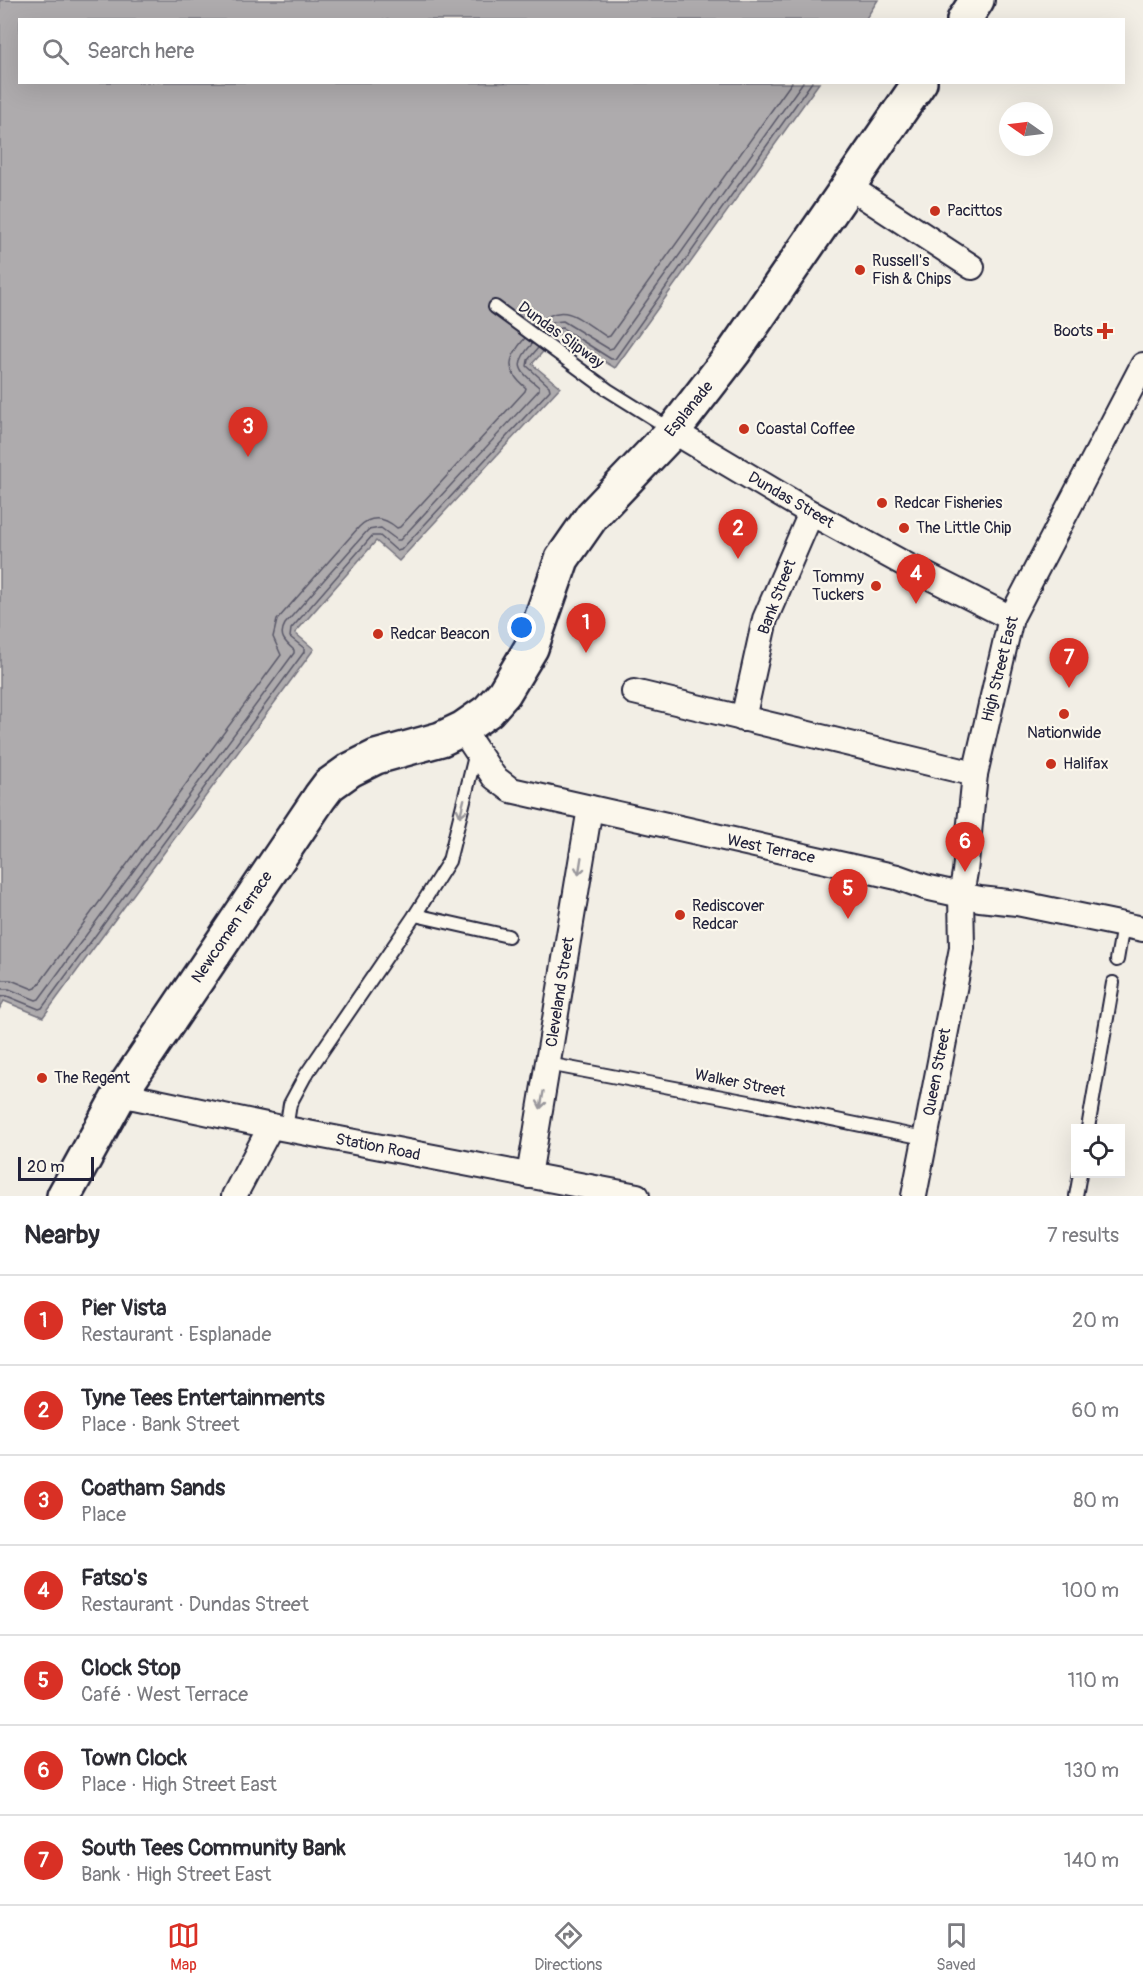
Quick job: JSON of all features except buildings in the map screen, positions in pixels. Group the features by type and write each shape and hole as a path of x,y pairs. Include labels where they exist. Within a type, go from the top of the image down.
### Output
{"street":[{"path":"965,18 977,0"},
{"name":"Esplanade","path":"469,740 518,673 531,648 562,559 592,516 673,431 734,352 919,84"},
{"path":"848,186 972,267"},
{"name":"High Street East","path":"961,895 975,774 1011,618 1143,365"},
{"name":"Dundas Street","path":"673,431 811,513 1011,618"},
{"name":"Bank Street","path":"743,719 765,619 811,513"},
{"path":"634,692 975,774"},
{"name":"Newcomen Terrace","path":"64,1196 120,1094 329,785 350,770 376,757 441,739 469,740"},
{"name":"West Terrace","path":"469,740 494,777 511,790 897,877 925,887 961,895 1017,903 1133,927"},
{"name":"Cleveland Street","path":"529,1176 590,808"},
{"name":"Queen Street","path":"914,1196 962,948 961,895"},
{"name":"Station Road","path":"120,1094 279,1128 637,1196"},
{"path":"234,1196 279,1128"}],"lane":[{"name":"Dundas Slipway","path":"495,307 608,390 673,431"},
{"path":"279,1128 305,1076 415,915 449,861 469,740"},
{"path":"415,915 508,936"},
{"path":"1117,960 1133,927"},
{"path":"1089,1124 1113,982"},
{"name":"Walker Street","path":"548,1064 924,1138"},
{"path":"1077,1196 1079,1178"}],"water":[{"path":"0,0 878,0 866,18 18,18 18,84 818,84 615,368 559,334 532,364 560,387 399,561 376,541 295,633 314,649 43,1017 4,1001 0,1008"}],"place":[{"name":"Pacittos","path":"935,211"},
{"name":"Russell's Fish & Chips","path":"860,270"},
{"name":"Boots","path":"1105,331"},
{"name":"Coastal Coffee","path":"744,429"},
{"name":"Coatham Sands","path":"248,457"},
{"name":"Redcar Fisheries","path":"882,503"},
{"name":"The Little Chip","path":"904,528"},
{"name":"Tyne Tees Entertainments","path":"738,559"},
{"name":"Tommy Tuckers","path":"876,586"},
{"name":"Fatso's","path":"916,604"},
{"name":"Redcar Beacon","path":"378,634"},
{"name":"Pier Vista","path":"586,653"},
{"name":"South Tees Community Bank","path":"1069,688"},
{"name":"Nationwide","path":"1064,714"},
{"name":"Halifax","path":"1051,764"},
{"name":"Town Clock","path":"965,872"},
{"name":"Rediscover Redcar","path":"680,915"},
{"name":"Clock Stop","path":"848,919"},
{"name":"The Regent","path":"42,1078"}]}
